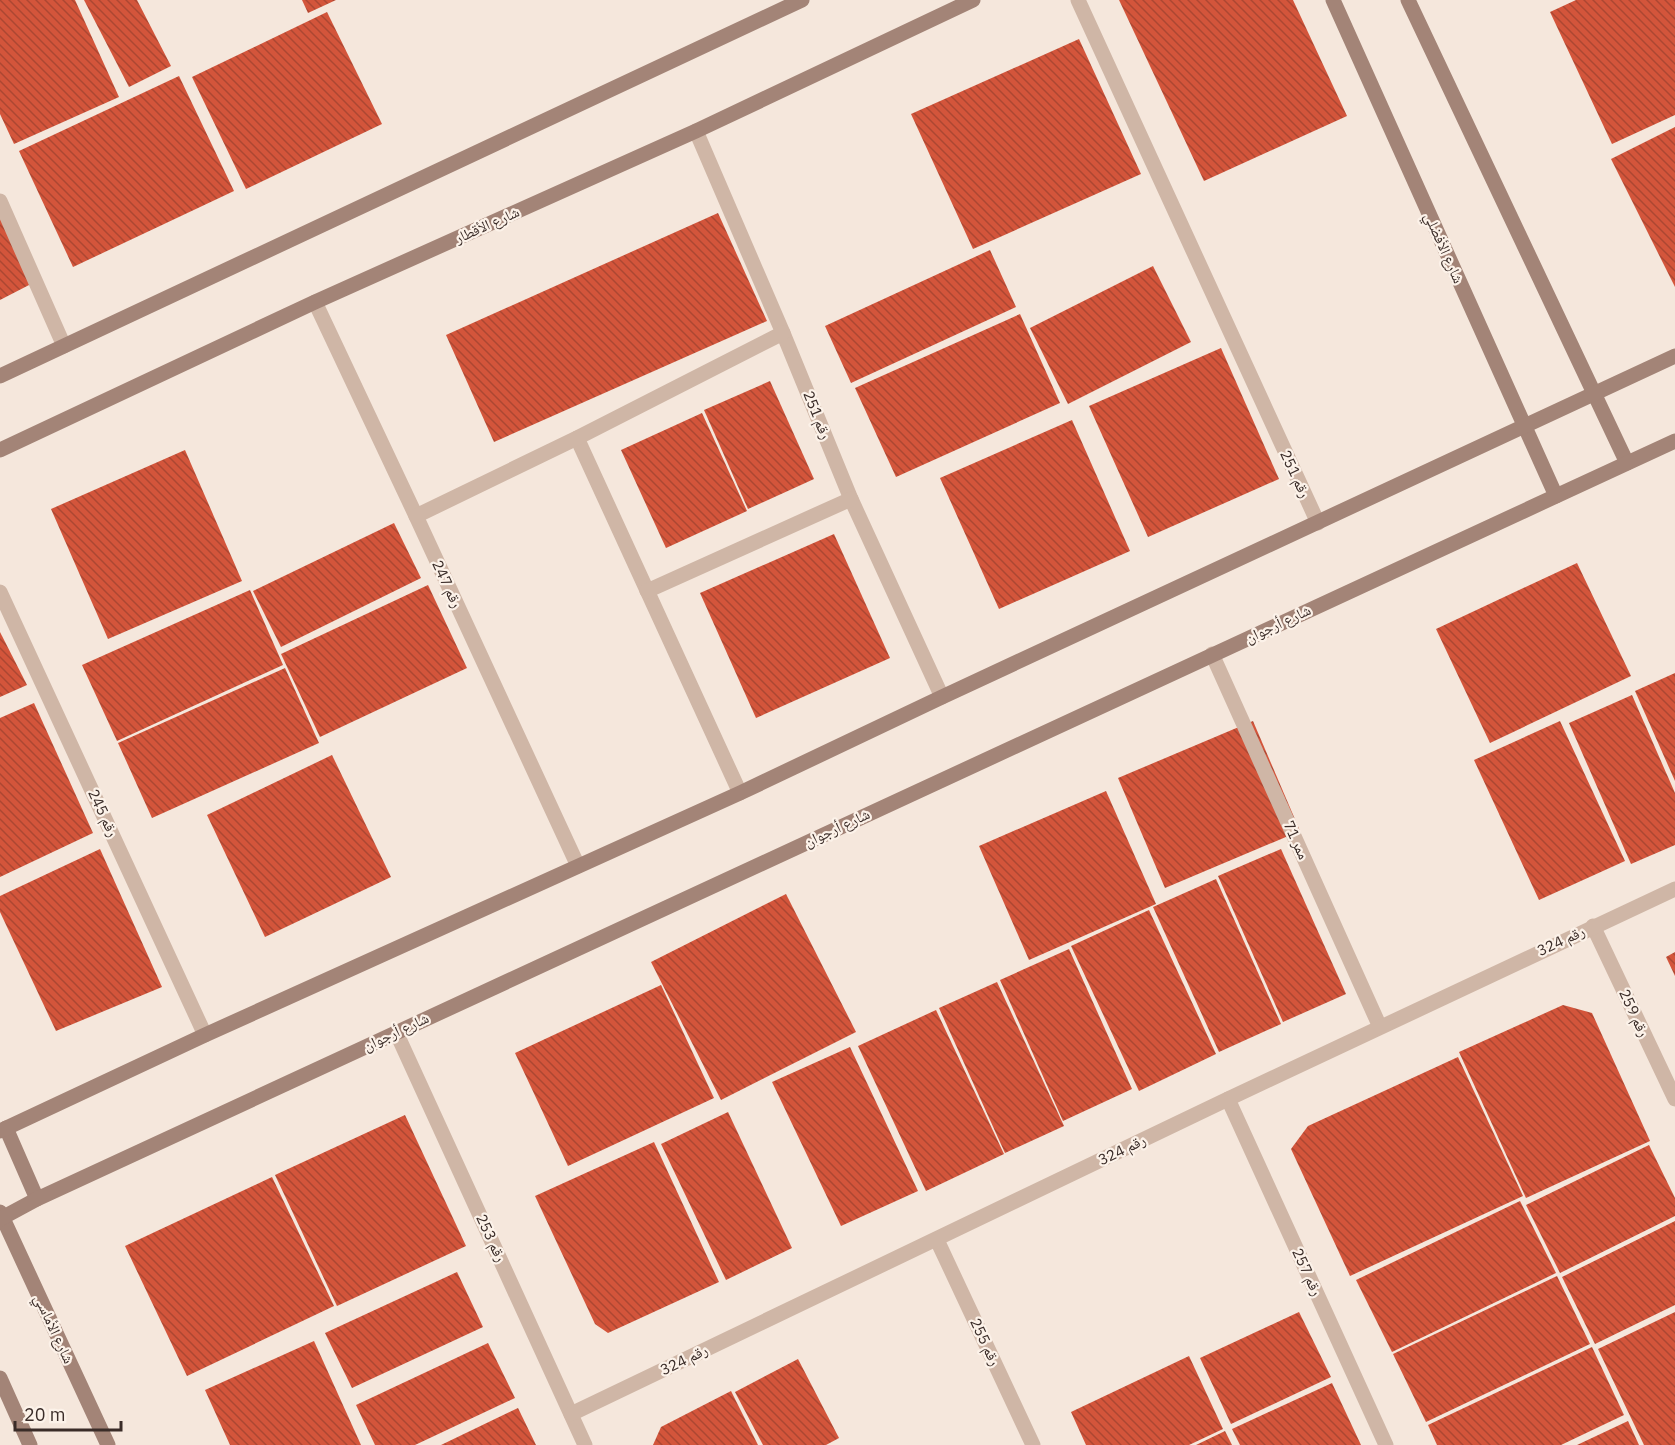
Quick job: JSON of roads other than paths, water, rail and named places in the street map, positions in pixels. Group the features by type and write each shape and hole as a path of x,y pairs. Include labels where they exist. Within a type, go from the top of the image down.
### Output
{"street":[{"path":"0,376 802,0"},
{"name":"شارع الأقطار","path":"0,450 315,302 696,131 973,0"},
{"name":"رقم 251","path":"1078,0 1318,523"},
{"name":"شارع الأفضلي","path":"1332,0 1556,496"},
{"path":"1408,0 1627,463"},
{"name":"رقم 251","path":"696,131 851,499 942,696"},
{"path":"0,201 64,346"},
{"name":"رقم 247","path":"315,302 578,866"},
{"path":"416,516 577,438 783,333"},
{"path":"37,1199 3,1130 205,1035 740,794 942,696 1675,356"},
{"path":"577,438 740,794"},
{"name":"شارع أرجوان","path":"1,1216 1675,441"},
{"path":"648,591 851,499"},
{"name":"رقم 245","path":"0,592 205,1035"},
{"name":"ممر 71","path":"1212,654 1380,1027"},
{"name":"رقم 324","path":"571,1414 1228,1099 1675,889"},
{"name":"رقم 259","path":"1593,926 1675,1099"},
{"name":"رقم 253","path":"396,1032 585,1445"},
{"name":"رقم 257","path":"1228,1099 1386,1445"},
{"name":"شارع الأماسي","path":"1,1216 108,1445"},
{"name":"رقم 255","path":"937,1240 1033,1445"},
{"path":"0,1378 30,1445"}]}
